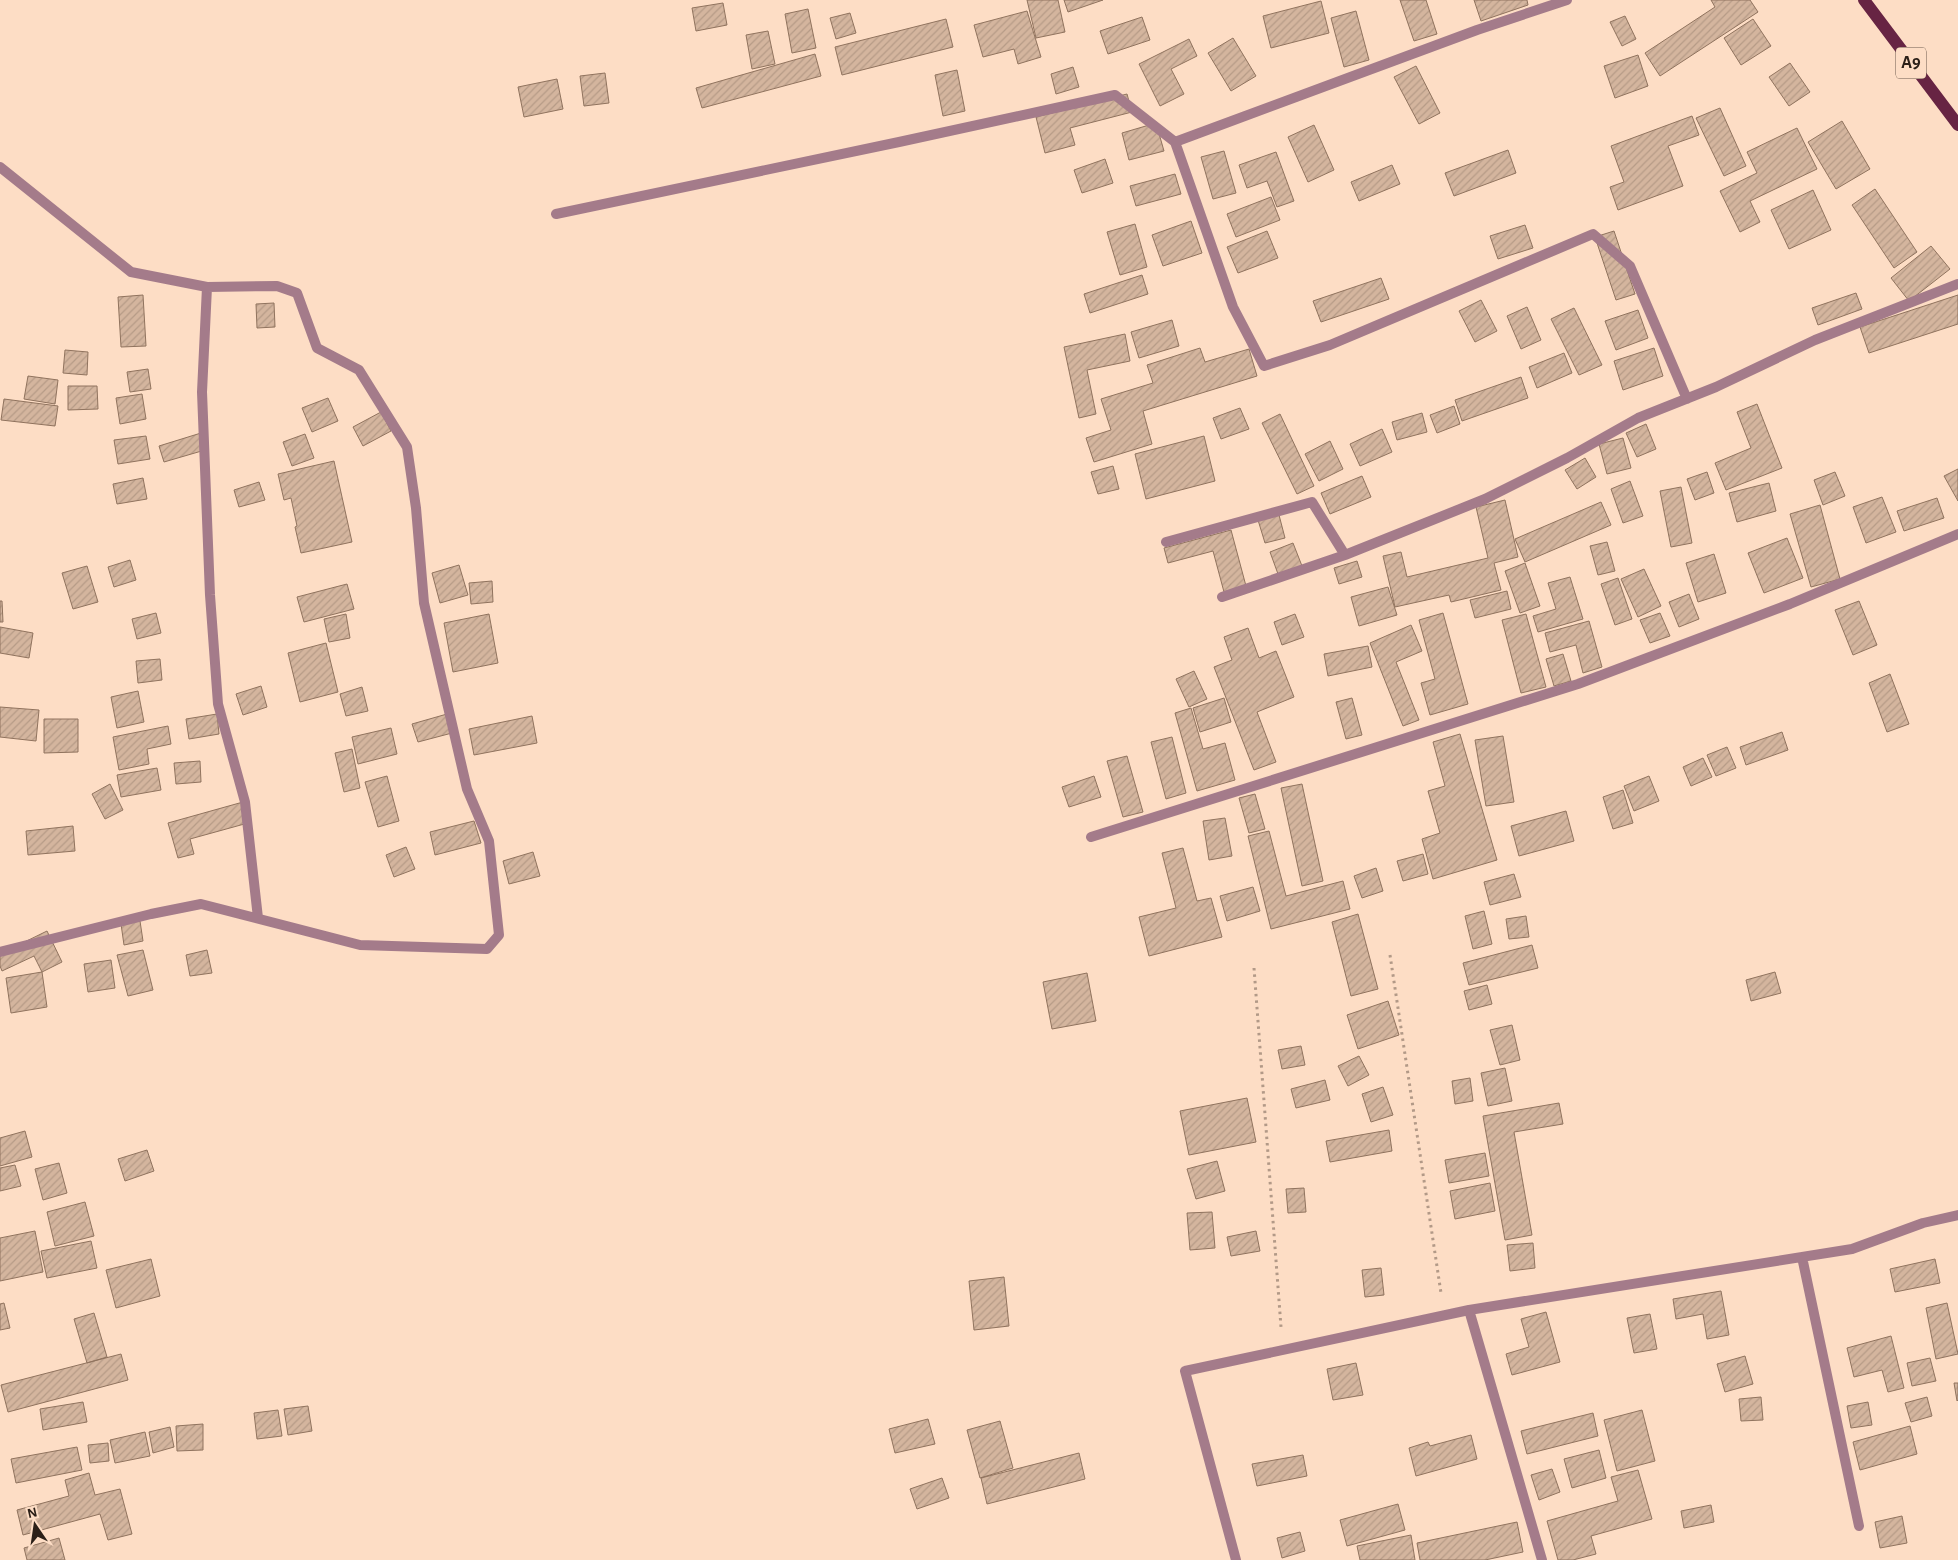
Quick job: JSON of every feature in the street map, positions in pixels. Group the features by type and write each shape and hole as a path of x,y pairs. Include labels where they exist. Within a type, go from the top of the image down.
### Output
{"main road":[{"name":"A9","path":"1864,0 1958,125"}],"street":[{"path":"1175,142 1468,33 1567,0"},
{"path":"556,214 1115,95 1175,142 1233,307 1264,366 1330,345 1593,234 1630,266 1687,399"},
{"path":"0,167 130,272 208,287 277,286 297,293 317,348 359,370 406,447 416,508 424,603 467,789 489,841 499,935 487,950 360,945 201,904 151,914 0,952"},
{"path":"1222,597 1345,555 1485,499 1567,458 1638,418 1687,399 1815,340 1958,284"},
{"path":"208,287 202,392 210,595 218,704 245,802 258,918"},
{"path":"1166,542 1312,502 1345,555"},
{"path":"1091,837 1578,684 1790,604 1958,534"},
{"path":"1236,1560 1185,1371 1469,1310 1852,1249 1923,1224 1958,1215"},
{"path":"1802,1257 1859,1526"},
{"path":"1469,1310 1542,1560"}],"path":[{"path":"1390,955 1444,1316"},
{"path":"1254,968 1283,1350"}],"building":[{"path":"1027,0 1058,0 1065,32 1036,38"},
{"path":"1064,0 1103,0 1068,12"},
{"path":"1400,0 1426,0 1437,34 1414,41"},
{"path":"1474,0 1527,0 1528,5 1481,21"},
{"path":"1711,0 1750,0 1758,12 1660,76 1645,53 1715,7"},
{"path":"1321,1 1329,33 1271,48 1263,16"},
{"path":"723,3 727,25 696,31 692,8"},
{"path":"808,9 816,48 792,53 785,14"},
{"path":"1027,11 1041,57 1018,64 1014,49 983,57 974,25"},
{"path":"1356,11 1369,60 1344,67 1331,18"},
{"path":"850,13 856,33 836,39 830,18"},
{"path":"1625,16 1636,39 1622,46 1610,22"},
{"path":"1142,17 1150,40 1108,54 1100,31"},
{"path":"946,19 953,47 842,75 835,47"},
{"path":"1753,19 1771,46 1741,65 1724,38"},
{"path":"768,31 775,64 752,69 746,35"},
{"path":"1233,38 1256,76 1231,91 1208,53"},
{"path":"1189,39 1197,56 1171,69 1184,94 1160,106 1139,64"},
{"path":"815,54 821,76 702,108 696,88"},
{"path":"1638,55 1648,86 1615,98 1604,66"},
{"path":"1790,63 1810,92 1789,106 1769,77"},
{"path":"1416,66 1440,113 1419,124 1394,77"},
{"path":"1073,67 1079,87 1056,94 1051,74"},
{"path":"957,70 965,111 943,116 935,75"},
{"path":"605,73 609,103 584,106 580,76"},
{"path":"557,79 563,109 524,117 518,87"},
{"path":"1127,94 1132,112 1070,128 1075,145 1045,153 1036,117"},
{"path":"1720,108 1746,166 1724,176 1696,118"},
{"path":"1692,116 1699,135 1668,146 1683,186 1618,210 1610,187 1624,182 1611,146"},
{"path":"1842,121 1870,169 1836,189 1808,142"},
{"path":"1156,123 1164,151 1129,160 1122,133"},
{"path":"1314,125 1334,170 1308,182 1288,137"},
{"path":"1797,128 1817,169 1750,201 1760,222 1740,232 1720,191 1757,173 1747,152"},
{"path":"1508,150 1516,173 1454,196 1445,173"},
{"path":"1224,151 1236,193 1213,199 1201,157"},
{"path":"1276,152 1294,201 1277,207 1267,181 1247,188 1239,165"},
{"path":"1105,159 1113,183 1082,193 1074,170"},
{"path":"1392,165 1400,184 1359,201 1351,182"},
{"path":"1175,174 1181,194 1136,206 1130,186"},
{"path":"1875,189 1917,252 1894,268 1852,205"},
{"path":"1813,190 1831,230 1789,249 1771,210"},
{"path":"1271,197 1280,220 1236,237 1227,214"},
{"path":"1191,221 1202,253 1163,266 1152,235"},
{"path":"1135,224 1147,267 1120,275 1107,232"},
{"path":"1525,225 1533,248 1498,259 1490,236"},
{"path":"1267,231 1278,258 1238,273 1227,247"},
{"path":"1614,231 1635,294 1616,300 1595,237"},
{"path":"1931,246 1950,269 1909,301 1891,278"},
{"path":"1142,275 1148,294 1090,313 1084,294"},
{"path":"1381,278 1389,299 1321,322 1313,301"},
{"path":"1856,293 1862,309 1818,325 1812,308"},
{"path":"143,295 146,346 121,347 118,297"},
{"path":"1958,295 1958,324 1869,353 1860,327"},
{"path":"1481,300 1497,331 1475,342 1459,311"},
{"path":"274,303 275,327 257,328 256,304"},
{"path":"1527,307 1541,340 1521,349 1507,316"},
{"path":"1574,308 1602,365 1579,375 1551,319"},
{"path":"1638,310 1648,338 1616,350 1605,321"},
{"path":"1172,320 1179,346 1139,358 1131,332"},
{"path":"1125,334 1130,361 1087,370 1096,414 1079,418 1064,347"},
{"path":"1200,348 1205,362 1249,349 1257,376 1143,411 1152,444 1094,462 1086,438 1111,430 1101,399 1153,383 1147,365"},
{"path":"1654,348 1663,376 1623,390 1614,361"},
{"path":"65,350 88,352 87,375 63,373"},
{"path":"1564,353 1572,373 1537,388 1529,367"},
{"path":"148,369 151,389 130,392 127,372"},
{"path":"28,376 58,380 55,404 24,399"},
{"path":"1521,377 1528,398 1462,421 1455,400"},
{"path":"68,386 97,386 98,409 68,410"},
{"path":"142,394 146,419 120,424 116,398"},
{"path":"328,398 338,421 312,432 302,408"},
{"path":"4,399 58,406 55,426 1,420"},
{"path":"1757,404 1782,468 1726,490 1715,463 1751,448 1737,412"},
{"path":"1454,406 1460,424 1437,433 1430,415"},
{"path":"1240,408 1249,429 1221,439 1213,418"},
{"path":"381,412 391,431 363,446 353,427"},
{"path":"1422,413 1427,432 1397,440 1392,422"},
{"path":"1280,414 1314,486 1297,494 1262,423"},
{"path":"1646,424 1656,449 1637,457 1626,433"},
{"path":"1382,429 1392,452 1360,466 1350,444"},
{"path":"201,433 205,450 164,462 159,446"},
{"path":"305,434 314,458 292,466 283,442"},
{"path":"146,436 150,459 118,464 114,440"},
{"path":"1204,436 1215,481 1146,499 1135,454"},
{"path":"1623,438 1631,468 1607,474 1599,444"},
{"path":"1330,441 1343,469 1319,481 1305,454"},
{"path":"1585,458 1596,477 1577,489 1565,470"},
{"path":"334,461 352,542 301,553 291,498 284,500 278,474"},
{"path":"1113,466 1119,489 1098,494 1091,472"},
{"path":"1958,469 1958,501 1944,476"},
{"path":"1707,472 1714,493 1695,500 1687,479"},
{"path":"1835,472 1845,496 1823,505 1814,480"},
{"path":"1362,476 1371,497 1330,514 1321,493"},
{"path":"143,478 147,499 117,504 113,484"},
{"path":"1630,481 1643,516 1623,523 1611,489"},
{"path":"259,482 265,500 239,507 234,490"},
{"path":"1769,483 1776,511 1737,522 1729,493"},
{"path":"1681,487 1692,543 1671,547 1660,491"},
{"path":"1882,497 1896,532 1866,543 1853,507"},
{"path":"1937,498 1944,518 1904,531 1897,511"},
{"path":"1505,500 1518,557 1494,563 1501,590 1451,602 1449,595 1395,607 1383,556 1401,552 1407,577 1488,558 1476,507"},
{"path":"1601,502 1611,525 1525,562 1515,539"},
{"path":"1820,505 1840,579 1811,587 1790,514"},
{"path":"1279,515 1285,538 1265,543 1258,520"},
{"path":"1231,530 1246,586 1224,592 1213,551 1168,563 1164,548"},
{"path":"1787,538 1803,578 1764,593 1748,553"},
{"path":"1607,542 1615,571 1598,575 1590,546"},
{"path":"1293,543 1302,566 1278,574 1270,552"},
{"path":"1714,554 1726,593 1698,602 1686,563"},
{"path":"130,560 136,580 114,587 108,567"},
{"path":"1357,561 1362,577 1339,584 1334,568"},
{"path":"1525,563 1540,606 1520,613 1505,571"},
{"path":"459,565 468,595 440,603 432,573"},
{"path":"87,566 98,602 73,609 62,573"},
{"path":"1644,569 1661,606 1638,617 1621,579"},
{"path":"1570,577 1583,619 1538,632 1533,616 1556,609 1548,583"},
{"path":"1618,578 1632,619 1615,625 1601,584"},
{"path":"492,581 493,602 471,604 469,583"},
{"path":"347,584 354,609 304,622 297,597"},
{"path":"1388,587 1397,615 1359,626 1351,597"},
{"path":"1507,591 1511,609 1475,618 1470,600"},
{"path":"1689,594 1699,619 1679,627 1669,602"},
{"path":"0,601 2,601 3,622 0,622"},
{"path":"1859,601 1877,645 1853,655 1835,610"},
{"path":"156,613 161,633 137,639 132,619"},
{"path":"1443,613 1468,704 1430,715 1421,683 1435,679 1419,620"},
{"path":"1660,613 1670,636 1650,643 1640,620"},
{"path":"346,614 350,638 329,642 324,619"},
{"path":"489,614 498,663 453,672 444,623"},
{"path":"1295,614 1304,637 1282,645 1274,622"},
{"path":"1526,614 1546,687 1521,693 1502,620"},
{"path":"1589,621 1602,667 1583,673 1576,645 1550,652 1545,633"},
{"path":"1411,625 1422,651 1396,662 1419,720 1403,726 1370,643"},
{"path":"0,627 33,633 29,658 0,653"},
{"path":"1248,628 1259,658 1276,651 1294,697 1257,712 1276,762 1254,770 1214,667 1232,660 1224,637"},
{"path":"326,643 338,692 300,702 288,653"},
{"path":"1368,646 1372,667 1328,676 1324,654"},
{"path":"1563,654 1571,681 1554,686 1546,659"},
{"path":"160,659 162,680 138,683 136,661"},
{"path":"1194,671 1207,699 1189,707 1176,679"},
{"path":"1890,674 1909,724 1887,732 1869,683"},
{"path":"261,686 267,707 243,715 236,694"},
{"path":"362,687 368,711 346,716 340,694"},
{"path":"138,691 144,722 117,728 111,697"},
{"path":"1224,698 1231,722 1200,732 1193,708"},
{"path":"1352,698 1362,735 1346,739 1336,702"},
{"path":"0,707 39,710 36,741 0,737"},
{"path":"1191,708 1203,749 1225,743 1235,780 1197,791 1175,713"},
{"path":"217,714 219,734 189,739 186,719"},
{"path":"447,714 452,733 418,742 412,724"},
{"path":"532,716 537,743 474,755 469,729"},
{"path":"44,719 78,719 78,752 44,753"},
{"path":"168,726 171,744 147,749 149,764 119,770 113,737"},
{"path":"391,728 397,754 358,764 352,737"},
{"path":"1782,732 1788,750 1746,765 1740,747"},
{"path":"1460,734 1497,860 1433,879 1422,839 1440,833 1428,791 1445,786 1433,742"},
{"path":"1503,736 1514,802 1486,806 1475,740"},
{"path":"1172,737 1186,793 1166,799 1151,742"},
{"path":"1727,747 1736,768 1716,776 1707,755"},
{"path":"352,749 360,788 344,792 335,753"},
{"path":"1127,756 1143,812 1123,817 1107,761"},
{"path":"1703,758 1712,777 1691,786 1683,767"},
{"path":"200,761 201,782 176,784 174,763"},
{"path":"157,768 161,790 121,797 117,775"},
{"path":"387,776 399,821 378,827 365,782"},
{"path":"1094,776 1101,797 1069,807 1062,787"},
{"path":"1649,776 1659,801 1634,811 1624,786"},
{"path":"110,784 123,810 105,819 92,794"},
{"path":"1302,784 1323,881 1302,886 1281,788"},
{"path":"1623,790 1633,823 1613,829 1603,797"},
{"path":"1255,794 1265,829 1249,833 1239,798"},
{"path":"243,802 248,823 190,839 194,854 178,858 168,823"},
{"path":"1566,811 1574,841 1519,856 1511,826"},
{"path":"1225,818 1232,856 1209,860 1203,821"},
{"path":"474,821 481,843 435,855 430,832"},
{"path":"73,826 75,851 28,855 26,831"},
{"path":"1269,831 1286,896 1343,881 1350,909 1271,929 1248,836"},
{"path":"406,847 415,869 394,877 386,855"},
{"path":"1183,848 1197,901 1211,898 1222,937 1149,956 1139,917 1176,908 1162,853"},
{"path":"533,852 540,876 509,884 503,861"},
{"path":"1423,854 1428,874 1403,881 1397,861"},
{"path":"1376,868 1383,891 1362,898 1354,876"},
{"path":"1514,874 1521,897 1490,905 1484,882"},
{"path":"1253,887 1260,911 1227,921 1220,896"},
{"path":"1484,911 1492,944 1473,949 1465,916"},
{"path":"1358,914 1378,989 1351,996 1332,922"},
{"path":"1526,916 1529,937 1509,939 1506,919"},
{"path":"140,921 143,941 124,945 121,924"},
{"path":"47,931 62,962 42,972 34,956 2,971 0,954"},
{"path":"1532,945 1538,968 1469,985 1463,963"},
{"path":"143,950 153,990 128,996 117,955"},
{"path":"207,950 212,973 190,976 186,955"},
{"path":"111,960 115,988 88,992 84,964"},
{"path":"42,972 47,1007 11,1013 6,978"},
{"path":"1775,972 1781,993 1751,1001 1746,980"},
{"path":"1087,973 1096,1021 1052,1029 1043,982"},
{"path":"1487,985 1492,1004 1469,1010 1464,991"},
{"path":"1388,1001 1399,1035 1358,1049 1347,1015"},
{"path":"1512,1025 1520,1060 1500,1065 1490,1030"},
{"path":"1301,1046 1305,1065 1282,1069 1278,1050"},
{"path":"1359,1056 1369,1075 1348,1086 1338,1066"},
{"path":"1505,1068 1512,1101 1488,1106 1481,1073"},
{"path":"1470,1078 1473,1101 1455,1104 1452,1081"},
{"path":"1325,1080 1330,1100 1296,1108 1291,1089"},
{"path":"1383,1087 1393,1115 1371,1122 1362,1094"},
{"path":"1247,1098 1256,1142 1189,1155 1180,1111"},
{"path":"1559,1103 1563,1124 1514,1132 1532,1235 1505,1240 1483,1116"},
{"path":"1389,1130 1392,1151 1330,1162 1326,1141"},
{"path":"25,1131 32,1157 0,1166 0,1138"},
{"path":"147,1150 154,1171 125,1181 118,1159"},
{"path":"1485,1153 1489,1176 1449,1183 1445,1160"},
{"path":"1217,1161 1225,1191 1196,1199 1187,1169"},
{"path":"59,1163 67,1193 43,1200 35,1169"},
{"path":"15,1165 21,1186 0,1191 0,1168"},
{"path":"1490,1183 1495,1211 1455,1219 1450,1191"},
{"path":"1304,1188 1306,1212 1288,1213 1286,1189"},
{"path":"85,1202 94,1236 55,1246 47,1212"},
{"path":"1212,1212 1215,1248 1190,1250 1187,1213"},
{"path":"35,1231 43,1272 0,1281 0,1238"},
{"path":"1256,1231 1260,1251 1231,1256 1227,1237"},
{"path":"91,1241 97,1268 47,1278 41,1251"},
{"path":"1533,1243 1535,1268 1510,1271 1507,1245"},
{"path":"151,1259 160,1296 116,1308 106,1270"},
{"path":"1935,1259 1940,1283 1895,1292 1890,1269"},
{"path":"1381,1268 1384,1295 1365,1297 1362,1270"},
{"path":"1004,1277 1009,1326 974,1330 969,1281"},
{"path":"1721,1291 1729,1335 1707,1339 1703,1314 1676,1319 1673,1299"},
{"path":"4,1303 10,1328 0,1330 0,1304"},
{"path":"1947,1303 1958,1354 1936,1359 1926,1308"},
{"path":"1546,1312 1560,1362 1512,1375 1506,1354 1529,1347 1521,1319"},
{"path":"94,1313 107,1357 87,1363 74,1319"},
{"path":"1650,1314 1657,1349 1634,1353 1627,1318"},
{"path":"1891,1336 1904,1388 1888,1392 1882,1370 1854,1377 1847,1348"},
{"path":"121,1354 128,1380 8,1412 1,1385"},
{"path":"1745,1356 1753,1384 1725,1392 1717,1364"},
{"path":"1930,1358 1936,1381 1912,1386 1907,1363"},
{"path":"1356,1363 1363,1395 1333,1400 1327,1369"},
{"path":"1954,1383 1958,1383 1957,1401"},
{"path":"1761,1397 1763,1420 1741,1421 1739,1399"},
{"path":"1927,1397 1932,1416 1911,1422 1905,1403"},
{"path":"83,1402 87,1422 43,1430 40,1409"},
{"path":"1868,1402 1872,1425 1851,1428 1847,1406"},
{"path":"308,1406 312,1431 288,1435 284,1409"},
{"path":"278,1410 282,1436 257,1439 254,1413"},
{"path":"1642,1410 1655,1461 1617,1471 1604,1420"},
{"path":"1593,1413 1598,1436 1527,1454 1521,1431"},
{"path":"928,1419 935,1444 895,1453 889,1429"},
{"path":"1000,1421 1013,1468 980,1478 967,1430"},
{"path":"203,1424 203,1450 177,1451 176,1426"},
{"path":"1910,1426 1917,1454 1860,1470 1853,1442"},
{"path":"170,1427 174,1447 153,1453 149,1432"},
{"path":"145,1432 150,1456 115,1463 110,1440"},
{"path":"1471,1435 1477,1459 1416,1476 1409,1448 1428,1442 1430,1446"},
{"path":"108,1443 109,1461 90,1463 88,1445"},
{"path":"77,1447 82,1470 16,1483 11,1459"},
{"path":"1599,1450 1606,1478 1572,1488 1564,1459"},
{"path":"1079,1453 1085,1479 987,1504 981,1478"},
{"path":"1303,1455 1307,1476 1257,1486 1252,1464"},
{"path":"1552,1469 1560,1492 1539,1500 1531,1475"},
{"path":"1638,1470 1652,1519 1591,1536 1596,1554 1573,1560 1558,1560 1547,1521 1618,1501 1611,1477"},
{"path":"89,1473 95,1495 120,1489 132,1534 108,1540 100,1514 23,1535 17,1510 69,1496 65,1480"},
{"path":"942,1478 949,1498 917,1509 910,1489"},
{"path":"1398,1504 1405,1530 1347,1546 1340,1520"},
{"path":"1711,1505 1714,1522 1684,1528 1681,1511"},
{"path":"1902,1516 1907,1543 1880,1548 1875,1522"},
{"path":"1517,1522 1523,1552 1485,1560 1420,1560 1417,1543"},
{"path":"1300,1532 1305,1551 1282,1558 1277,1538"},
{"path":"1411,1535 1415,1560 1360,1560 1357,1546"},
{"path":"59,1538 65,1560 27,1560 24,1548"}]}
